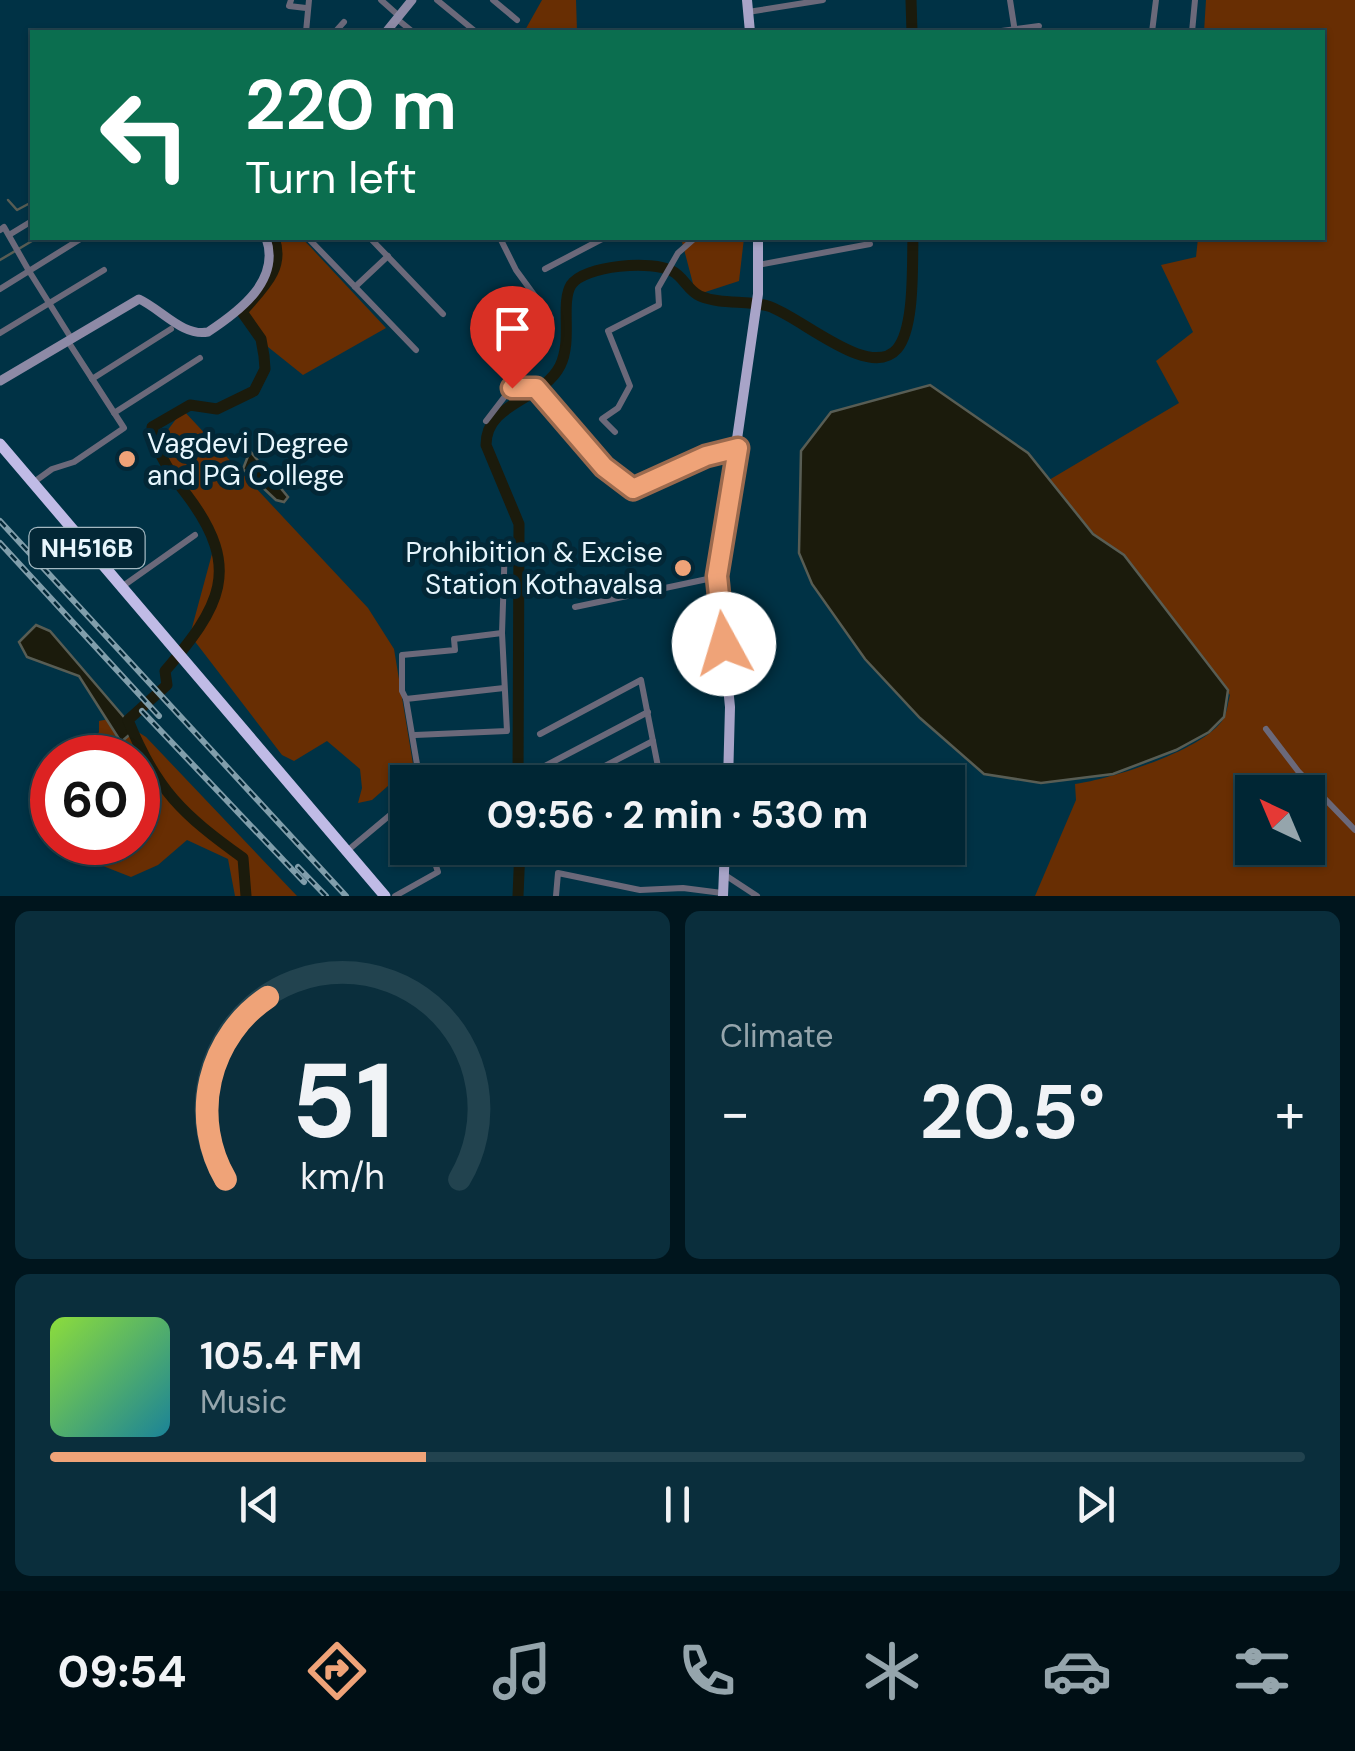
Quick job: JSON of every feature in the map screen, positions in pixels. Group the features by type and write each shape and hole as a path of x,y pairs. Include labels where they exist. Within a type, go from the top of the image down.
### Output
{"highway":[{"name":"NH516B","path":"0,444 385,896"}],"main road":[{"path":"728,765 730,708 717,576 758,294 758,240"},
{"path":"723,895 724,865"}],"street":[{"path":"291,0 289,6 308,4 306,30"},
{"path":"381,0 410,30"},
{"path":"388,30 412,0"},
{"path":"437,0 474,30"},
{"path":"493,0 517,20"},
{"path":"748,6 823,0"},
{"path":"1010,0 1014,30"},
{"path":"1152,30 1156,0"},
{"path":"1192,30 1195,0"},
{"path":"337,30 344,22"},
{"path":"1019,30 1039,26"},
{"path":"9,235 30,221"},
{"path":"0,230 4,227 124,428 74,462 52,469 34,482"},
{"path":"0,288 79,240"},
{"path":"0,381 138,299 184,328 198,334 208,332 260,287 271,262 266,240"},
{"path":"310,240 416,350"},
{"path":"372,240 442,314"},
{"path":"486,421 512,388 537,336 552,318 516,270 501,240"},
{"path":"545,268 600,240"},
{"path":"616,432 602,419 618,408 630,386 608,331 659,305 658,288 664,276 678,253 692,240"},
{"path":"757,265 870,244"},
{"path":"355,286 388,256"},
{"path":"0,333 104,270"},
{"path":"92,379 172,329"},
{"path":"114,413 200,358"},
{"path":"512,388 536,388 604,467 633,489 706,456 738,448"},
{"path":"122,587 194,535"},
{"path":"414,735 507,731 502,633 505,544"},
{"path":"575,607 717,576"},
{"path":"418,765 402,691 402,655 454,650 454,639 502,633"},
{"path":"540,734 641,680 658,765"},
{"path":"406,699 504,688"},
{"path":"547,765 648,712"},
{"path":"1266,729 1298,771 1355,830"},
{"path":"607,765 653,741"},
{"path":"347,851 390,815"},
{"path":"395,896 438,872 436,865"},
{"path":"556,896 558,873 640,890 683,888 723,895"},
{"path":"724,874 757,896"}],"shaded area":[{"path":"542,0 576,0 577,30 525,30"},
{"path":"1206,0 1355,0 1355,896 1035,896 1076,800 1075,784 1133,769 1198,741 1224,718 1230,695 1049,480 1179,403 1156,361 1193,332 1161,265 1196,257 1198,240 1325,240 1325,30 1204,30"},
{"path":"278,240 304,240 386,328 303,375 253,335 238,314 271,281 280,249"},
{"path":"682,240 744,240 739,281 696,295"},
{"path":"930,385 1028,453 1093,534 1124,555 1228,690 1224,717 1209,732 1176,750 1113,774 1041,783 984,774 920,718 865,659 812,584 799,553 801,451 831,412"},
{"path":"183,410 368,608 394,649 413,764 390,765 390,784 372,800 358,803 362,788 360,769 327,741 294,761 282,755 190,635 216,539 154,448"},
{"path":"250,451 288,497 284,502 276,500 243,469"},
{"path":"36,625 50,631 135,730 129,735 117,735 79,676 27,657 19,642"},
{"path":"109,719 118,735 97,735 99,721"},
{"path":"160,752 297,896 235,896 228,859 187,840 160,863"},
{"path":"101,865 158,865 131,877"}],"waterway":[{"path":"911,0 912,30"},
{"path":"8,200 17,210 30,203"},
{"path":"0,260 34,240"},
{"path":"246,896 243,858 174,799 149,765 128,720 167,685 165,671 200,627 218,587 215,545 204,521 165,463 152,427 190,405 217,409 254,391 265,369 264,356 261,339 242,312 274,270 275,240"},
{"path":"518,765 519,524 486,445 495,419 541,387 560,366 566,345 566,302 571,285 578,278 604,269 635,265 663,268 676,273 700,296 768,306 852,352 885,357 897,349 907,327 913,240"},
{"path":"518,896 519,865"}],"railway":[{"path":"0,521 346,896"},
{"path":"0,543 159,716"},
{"path":"142,711 304,882"},
{"path":"298,867 326,896"}],"place":[{"name":"Vagdevi Degree and PG College","path":"127,459"},
{"name":"Prohibition & Excise Station Kothavalsa","path":"683,568"}],"route":[{"path":"512,388 536,388 604,467 633,489 706,456 738,448 717,576 724,644"}]}
